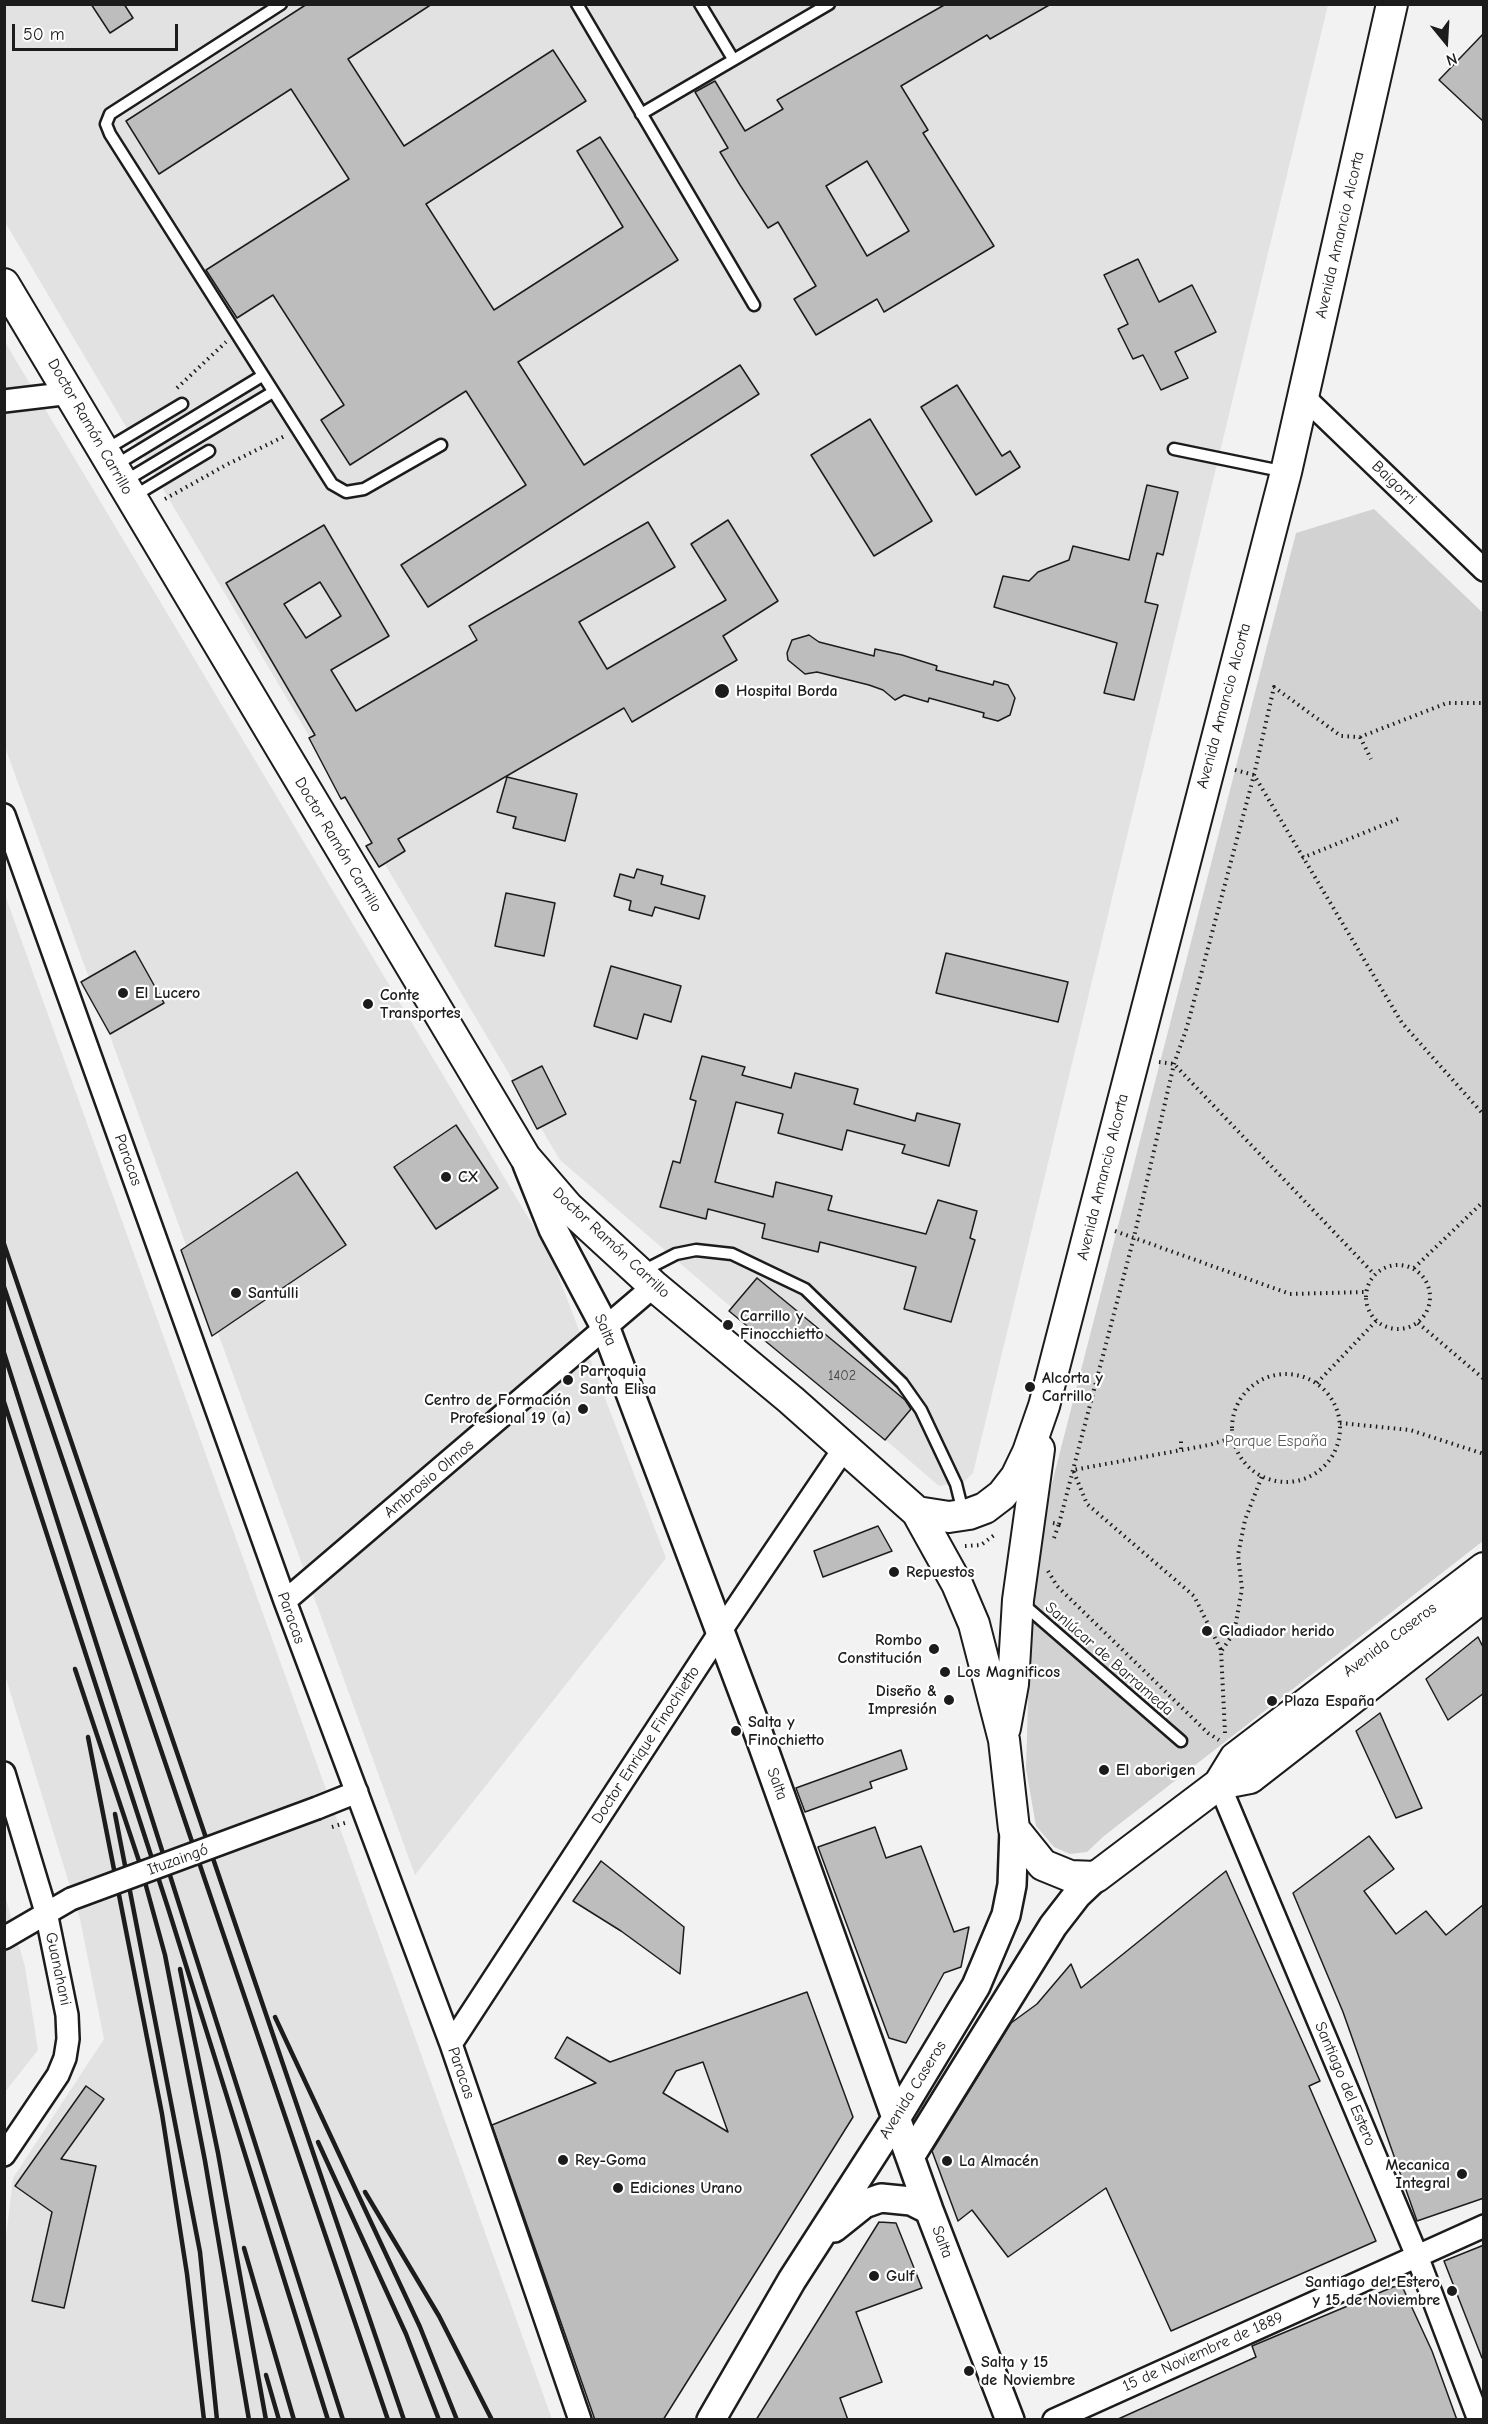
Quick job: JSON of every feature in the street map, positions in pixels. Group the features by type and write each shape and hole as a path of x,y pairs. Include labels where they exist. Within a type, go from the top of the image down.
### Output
{"main road":[{"name":"Avenida Amancio Alcorta","path":"917,1512 937,1516 964,1515 985,1508 1002,1496 1016,1477 1028,1452 1044,1406 1132,1059 1286,472 1392,4"},
{"name":"Doctor Ramón Carrillo","path":"4,284 525,1157 568,1207 647,1279 845,1447 917,1512 941,1552 974,1624 1004,1740 1014,1829"},
{"name":"Avenida Amancio Alcorta","path":"1004,1740 1013,1684 1018,1600 1044,1406"},
{"name":"Avenida Caseros","path":"1096,1877 1219,1784 1235,1758 1484,1568"},
{"name":"Avenida Caseros","path":"1219,1784 1250,1778 1484,1596"},
{"path":"1014,1829 1043,1865 1070,1876 1096,1877"}],"street":[{"path":"4,401 71,393"},
{"name":"Baigorri","path":"1304,397 1484,570"},
{"name":"Paracas","path":"4,816 285,1601 451,2044 580,2420"},
{"name":"Salta","path":"525,1157 553,1229 606,1329 720,1632 929,2210 1010,2420"},
{"name":"Ambrosio Olmos","path":"285,1601 606,1329 647,1279"},
{"name":"Doctor Enrique Finochietto","path":"451,2044 720,1632 845,1447"},
{"name":"Guanahani","path":"4,1773 46,1912 67,2015 67,2048 58,2075 4,2155"},
{"name":"Santiago del Estero","path":"1219,1784 1417,2256 1479,2420"},
{"name":"Ituzaingó","path":"4,1938 71,1899 357,1792"},
{"name":"Avenida Caseros","path":"711,2420 792,2280 966,2005 999,1935 1011,1891 1014,1829"},
{"name":"Avenida Caseros","path":"910,2157 1053,1926 1077,1895 1096,1877"},
{"path":"792,2280 836,2226 864,2204 890,2197 911,2201 929,2210"},
{"name":"15 de Noviembre de 1889","path":"1054,2420 1484,2226"}],"lane":[{"path":"281,4 110,114 106,124 116,144 332,484 346,492 364,489 441,445"},
{"path":"577,4 754,305"},
{"path":"700,4 733,59"},
{"path":"642,114 829,4"},
{"path":"118,474 166,434 262,376"},
{"path":"118,474 176,450 273,392"},
{"path":"118,474 182,404"},
{"path":"166,434 176,450"},
{"path":"1174,449 1286,472"},
{"path":"118,474 209,451"},
{"path":"647,1279 676,1254 696,1250 732,1254 805,1289 902,1383 921,1410 956,1484 964,1515"},
{"name":"Sanlúcar de Barrameda","path":"1018,1600 1181,1742"}],"path":[{"path":"178,387 235,333"},
{"path":"195,482 297,430"},
{"path":"1053,1544 1134,1238 1174,1064 1187,1027 1254,775 1274,687 1341,736 1359,737 1447,703 1484,703"},
{"path":"1359,737 1371,759"},
{"path":"1209,762 1254,775 1402,1023 1483,1113"},
{"path":"1302,858 1398,819"},
{"path":"1132,1059 1174,1064 1374,1274"},
{"path":"1414,1268 1484,1201"},
{"path":"1091,1224 1290,1294 1365,1292"},
{"path":"1393,1264 1414,1268 1422,1275 1431,1294 1430,1305 1418,1323 1396,1329 1376,1321 1369,1313 1365,1292 1374,1274 1393,1264"},
{"path":"1317,1383 1376,1321"},
{"path":"1418,1323 1484,1379"},
{"path":"1288,1373 1317,1383 1329,1394 1337,1407 1340,1422 1339,1440 1333,1456 1322,1469 1308,1478 1284,1482 1262,1476 1236,1453 1231,1421 1236,1405 1245,1391 1259,1380 1288,1373"},
{"path":"1340,1422 1410,1430 1484,1454"},
{"path":"1073,1470 1232,1438"},
{"path":"1181,1440 1181,1449"},
{"path":"1047,1563 1049,1574 1057,1586 1208,1733 1225,1744 1221,1650 1194,1596 1087,1504 1073,1470"},
{"path":"1221,1650 1234,1633 1242,1589 1238,1555 1245,1520 1262,1476"},
{"path":"941,1552 981,1545 995,1533 1030,1519 1059,1524"}],"shaded area":[{"name":"Hospital Borda","path":"4,5 1328,5 973,1473 965,1481 939,1486 560,1160 5,222"},
{"path":"5,342 550,1254 666,1558 415,1875 5,747"},
{"path":"4,892 552,2419 5,2419 4,2253 13,2178 104,2039 80,1919 5,1675"},
{"path":"4,1892 25,1967 38,2050 5,2092"}],"green space":[{"name":"Parque España","path":"1374,509 1483,613 1483,1541 1104,1836 1087,1852 1070,1854 1054,1847 1036,1826 1026,1769 1032,1561 1296,533"}],"building":[{"path":"91,4 124,4 133,18 110,33"},
{"path":"307,4 432,4 348,59 404,146 553,50 586,101 426,204 494,310 623,227 577,151 600,137 678,260 518,362 584,465 740,365 759,394 428,607 401,565 526,485 466,391 350,465 321,420 344,405 273,295 237,318 206,270 349,179 291,89 159,174 126,121"},
{"path":"946,4 1051,4 990,39 987,35 901,86 928,130 923,133 994,246 884,312 877,299 816,335 794,299 816,286 778,222 768,228 740,185 720,152 728,148 695,92 715,81 745,131 783,109 777,100","holes":["867,161 909,231 867,256 826,186"]},
{"path":"1484,33 1484,122 1439,80"},
{"path":"1138,259 1159,302 1192,285 1216,332 1175,352 1188,378 1161,390 1143,355 1133,359 1118,329 1128,324 1104,275"},
{"path":"957,385 1002,456 1010,451 1020,467 976,495 921,407"},
{"path":"870,419 932,521 874,556 811,455"},
{"path":"1147,485 1178,492 1163,555 1157,553 1145,602 1158,605 1134,700 1104,693 1117,643 994,607 1003,576 1029,581 1038,572 1069,560 1073,546 1129,560"},
{"path":"728,520 778,601 723,636 737,660 632,722 624,708 398,839 405,851 379,867 366,846 372,843 345,797 341,799 309,738 315,735 226,583 324,525 389,636 331,670 356,711 477,640 469,626 648,522 675,567 579,622 607,669 726,600 691,544","holes":["320,582 341,616 306,638 284,604"]},
{"path":"809,635 819,642 874,656 875,649 937,666 936,670 993,685 994,681 1008,685 1015,698 1010,715 998,721 983,717 984,713 929,698 928,702 904,695 895,700 883,690 869,685 817,672 805,674 788,660 787,653 792,640"},
{"path":"507,777 577,794 565,841 513,828 516,817 497,812"},
{"path":"637,869 663,876 661,884 705,896 699,919 655,907 652,916 629,910 631,901 614,896 620,874 634,878"},
{"path":"506,893 555,903 544,956 495,946"},
{"name":"El Lucero","path":"135,951 164,1003 110,1034 81,982"},
{"path":"946,953 1068,982 1058,1022 936,993"},
{"path":"611,966 681,986 671,1022 644,1014 637,1039 594,1026"},
{"path":"702,1056 745,1067 742,1075 791,1088 795,1073 858,1089 854,1104 915,1121 917,1113 960,1124 949,1166 902,1153 905,1145 847,1130 842,1150 778,1133 783,1114 736,1102 715,1182 773,1197 776,1182 832,1196 828,1210 926,1234 938,1200 977,1211 970,1238 975,1240 951,1322 904,1309 916,1267 820,1242 818,1252 762,1238 765,1224 708,1209 706,1219 660,1207 673,1161 680,1163 696,1101 690,1099"},
{"path":"542,1066 566,1114 537,1129 512,1081"},
{"name":"CX","path":"456,1125 498,1188 436,1229 394,1167"},
{"name":"Santulli","path":"297,1172 346,1245 212,1336 181,1250"},
{"path":"757,1278 905,1400 911,1409 885,1440 729,1311"},
{"path":"878,1526 892,1551 823,1577 814,1551"},
{"path":"1478,1637 1484,1649 1484,1693 1448,1720 1426,1679"},
{"path":"1380,1713 1422,1808 1396,1818 1356,1731"},
{"path":"901,1750 907,1769 870,1782 872,1788 805,1812 796,1788"},
{"path":"875,1827 886,1858 921,1846 954,1932 969,1927 961,1967 944,1973 906,2043 889,2038 818,1847"},
{"path":"1369,1836 1394,1869 1364,1891 1396,1934 1426,1911 1446,1935 1484,1904 1484,2198 1417,2221 1343,2012 1293,1893"},
{"path":"601,1861 684,1927 680,1974 621,1931 573,1901"},
{"path":"1226,1871 1320,2081 1309,2086 1376,2241 1171,2331 1106,2188 1008,2257 972,2210 958,2221 932,2151 1011,2023 1037,2004 1071,1964 1081,1988"},
{"path":"807,1992 853,2117 663,2420 595,2420 492,2125 596,2083 555,2058 567,2037 610,2062","holes":["703,2062 728,2132 663,2093 676,2071"]},
{"path":"86,2086 104,2099 61,2159 96,2166 64,2308 32,2301 52,2212 15,2186"},
{"path":"879,2222 896,2223 922,2288 856,2312 882,2382 840,2398 848,2420 756,2420"},
{"path":"1484,2245 1484,2358 1482,2358 1444,2261"},
{"path":"1402,2286 1432,2351 1457,2420 1116,2420 1256,2357 1252,2346 1393,2287"}],"railway":[{"path":"4,1244 404,2420"},
{"path":"4,1287 388,2420"},
{"path":"4,1353 343,2420"},
{"path":"4,1402 169,1911 328,2420"},
{"path":"75,1669 140,1864 165,1955 205,2161 249,2420"},
{"path":"88,1737 162,2114 187,2274 204,2420"},
{"path":"115,1814 200,2252 217,2420"},
{"path":"180,1969 218,2153 266,2420"},
{"path":"275,2017 420,2327 457,2420"},
{"path":"318,2142 406,2334 439,2420"},
{"path":"365,2192 439,2316 492,2420"},
{"path":"244,2248 294,2420"},
{"path":"266,2375 279,2420"}],"place":[{"name":"Hospital Borda","path":"722,691"},
{"name":"El Lucero","path":"123,993"},
{"name":"Conte Transportes","path":"368,1004"},
{"name":"CX","path":"446,1177"},
{"name":"Santulli","path":"236,1293"},
{"name":"Carrillo y Finocchietto","path":"728,1325"},
{"name":"Parroquia Santa Elisa","path":"568,1380"},
{"name":"Alcorta y Carrillo","path":"1030,1387"},
{"name":"Centro de Formación Profesional 19 (a)","path":"583,1409"},
{"name":"Repuestos","path":"894,1572"},
{"name":"Gladiador herido","path":"1207,1631"},
{"name":"Rombo Constitución","path":"934,1649"},
{"name":"Los Magnificos","path":"945,1672"},
{"name":"Diseño & Impresión","path":"949,1700"},
{"name":"Plaza España","path":"1272,1701"},
{"name":"Salta y Finochietto","path":"736,1731"},
{"name":"El aborigen","path":"1104,1770"},
{"name":"Rey-Goma","path":"563,2160"},
{"name":"La Almacén","path":"947,2161"},
{"name":"Mecanica Integral","path":"1462,2174"},
{"name":"Ediciones Urano","path":"618,2188"},
{"name":"Gulf","path":"874,2276"},
{"name":"Santiago del Estero y 15 de Noviembre","path":"1452,2291"},
{"name":"Salta y 15 de Noviembre","path":"969,2371"}]}
